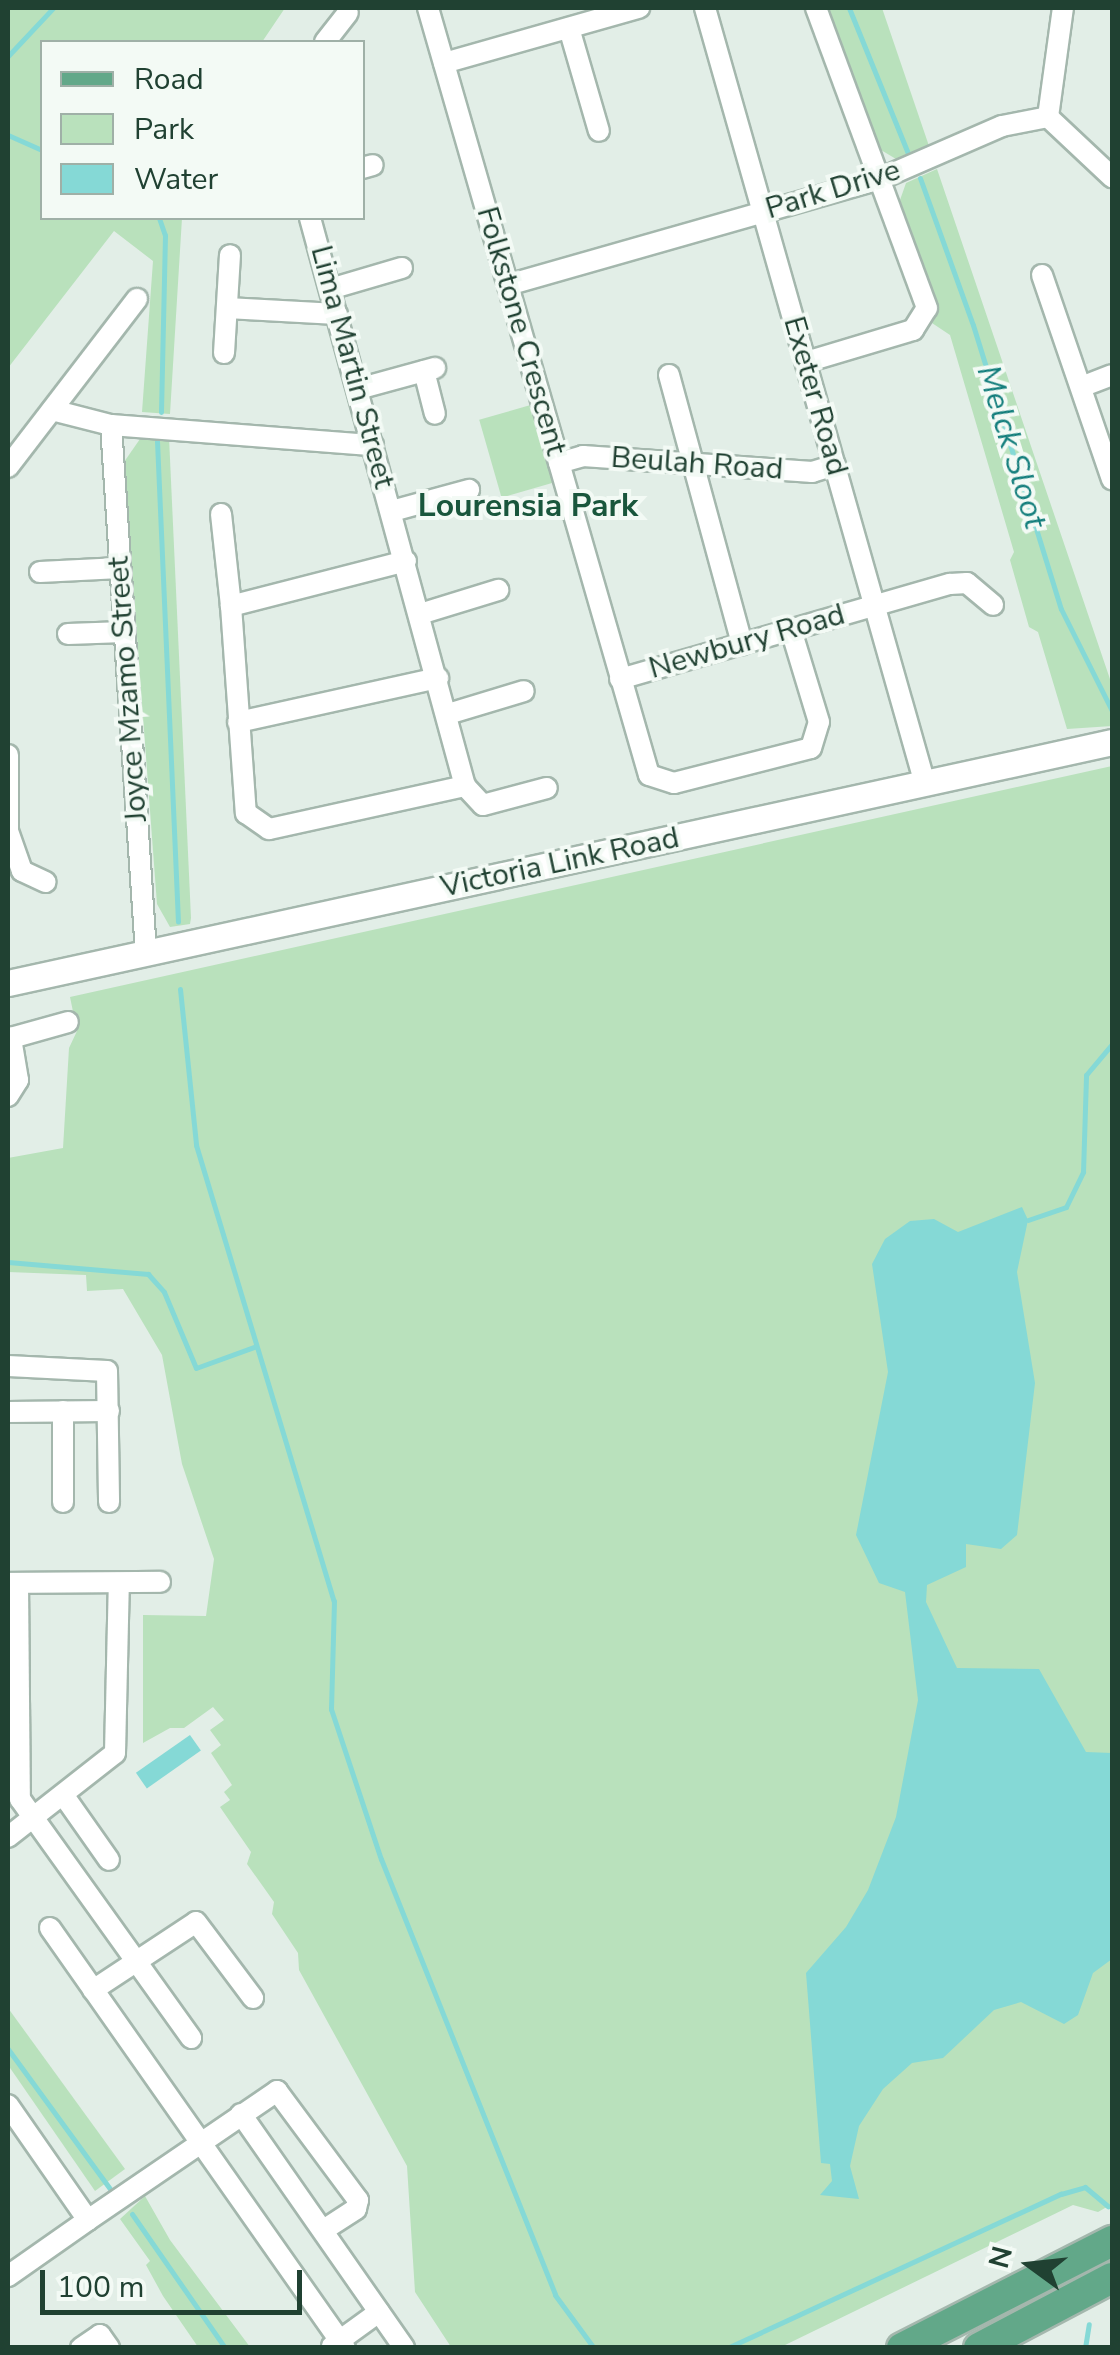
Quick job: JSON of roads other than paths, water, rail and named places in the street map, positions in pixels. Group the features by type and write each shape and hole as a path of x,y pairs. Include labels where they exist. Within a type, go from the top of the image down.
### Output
{"main road":[{"path":"902,2348 1112,2241"},
{"path":"979,2348 1112,2278"}],"street":[{"name":"Folkstone Crescent","path":"428,8 645,769 660,783 796,757 811,748 819,722 791,630"},
{"path":"444,64 639,8"},
{"name":"Exeter Road","path":"705,8 926,784"},
{"path":"806,362 913,330 925,318 926,302 816,8"},
{"path":"1062,8 1048,117 1112,177"},
{"path":"327,40 348,13"},
{"path":"569,28 600,130"},
{"name":"Park Drive","path":"508,285 880,179 1002,126 1048,117"},
{"name":"Lima Martin Street","path":"311,220 465,786 477,804 548,788"},
{"path":"224,353 230,255"},
{"path":"330,289 402,268"},
{"path":"1042,275 1112,478"},
{"path":"8,467 137,299"},
{"path":"227,308 337,314"},
{"path":"358,389 429,370 435,414"},
{"path":"669,375 742,644"},
{"path":"1081,387 1112,375"},
{"path":"52,410 111,425 373,445"},
{"name":"Joyce Mzamo Street","path":"111,425 146,953"},
{"name":"Beulah Road","path":"559,463 583,456 812,472 835,465"},
{"path":"392,512 470,490"},
{"path":"221,514 246,814 269,829 465,786"},
{"path":"231,606 406,562"},
{"path":"40,572 120,568"},
{"name":"Newbury Road","path":"620,678 967,583 993,605"},
{"path":"420,614 498,590"},
{"path":"68,634 124,632"},
{"path":"238,722 438,678"},
{"path":"448,714 524,692"},
{"name":"Victoria Link Road","path":"8,983 1112,742"},
{"path":"8,755 8,831 22,871 46,882"},
{"path":"8,1096 18,1080 11,1038 68,1022"},
{"path":"8,1366 102,1366 109,1375 109,1502"},
{"path":"8,1412 109,1411"},
{"path":"63,1412 63,1502"},
{"path":"160,1582 13,1583 12,1742 17,1785 34,1819 191,2038"},
{"path":"8,1837 107,1764 118,1743 119,1583"},
{"path":"64,1796 109,1860"},
{"path":"92,1990 196,1922 252,1998"},
{"path":"50,1928 339,2345 379,2312"},
{"path":"8,2276 273,2092 286,2097 358,2200 356,2209 324,2230"},
{"path":"8,2105 88,2220"},
{"path":"241,2114 404,2348"},
{"path":"82,2348 100,2335 108,2348"}],"water":[{"path":"1022,1207 1028,1220 1017,1272 1035,1383 1017,1535 1001,1549 966,1544 966,1567 927,1585 926,1602 957,1668 1039,1669 1086,1752 1112,1753 1112,1959 1093,1973 1078,2015 1064,2024 1021,2002 994,2010 943,2058 912,2063 883,2089 859,2126 850,2166 859,2199 820,2195 832,2181 830,2164 821,2163 806,1973 846,1927 868,1890 896,1817 918,1700 905,1592 879,1583 856,1535 888,1372 872,1264 885,1239 910,1221 934,1219 958,1232"},
{"path":"190,1735 201,1751 147,1788 136,1773"}],"waterway":[{"name":"Melck Sloot","path":"8,56 53,8"},
{"path":"849,8 908,153"},
{"path":"8,135 40,149"},
{"name":"Melck Sloot","path":"920,178 973,325 1061,609 1112,711"},
{"path":"160,220 165,235 161,412"},
{"path":"157,441 178,922"},
{"name":"Melck Sloot","path":"1112,931 1112,937"},
{"path":"180,989 196,1145 334,1601 331,1709 381,1859 555,2295 594,2348"},
{"name":"Melck Sloot","path":"1028,1220 1066,1207 1083,1172 1086,1075 1112,1044"},
{"path":"8,1262 148,1274 164,1292 196,1368 254,1347"},
{"path":"8,2049 113,2193"},
{"path":"727,2348 1061,2194 1085,2187 1108,2206"},
{"path":"132,2214 225,2348"},
{"path":"1085,2348 1089,2324"}],"district":[{"name":"Lourensia Park","path":"528,506"}]}
